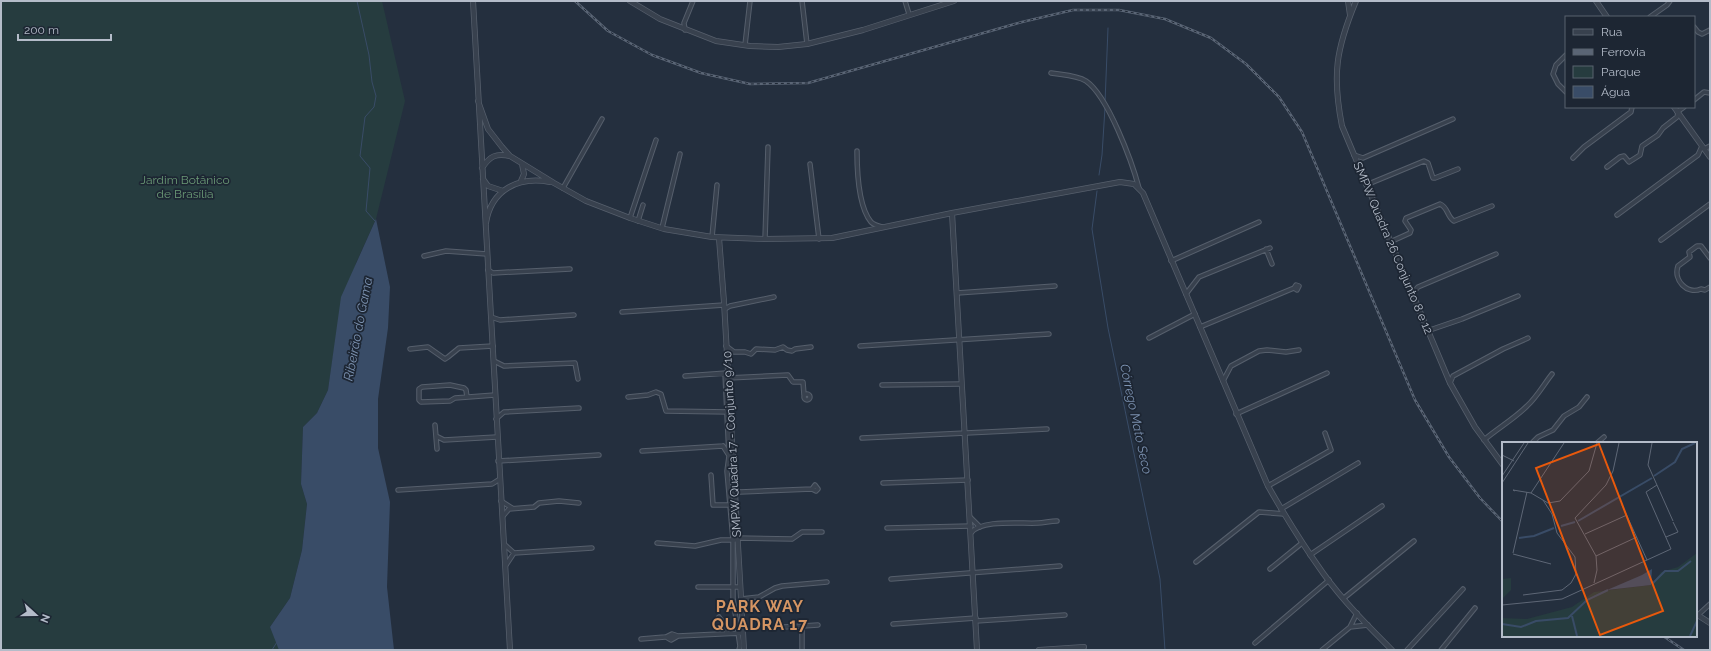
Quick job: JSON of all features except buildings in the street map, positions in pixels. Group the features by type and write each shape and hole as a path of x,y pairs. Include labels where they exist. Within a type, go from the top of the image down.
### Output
{"street":[{"path":"473,1 485,231 494,361 498,461 510,650"},
{"path":"630,1 660,20 716,41 778,47 807,44 863,30 909,14 954,1"},
{"path":"685,30 684,23 693,1"},
{"path":"745,45 750,1"},
{"path":"802,1 807,44"},
{"path":"905,1 909,14"},
{"name":"SMPW Quadra 26 Conjunto 8 e 12","path":"1348,1 1350,16"},
{"name":"SMPW Quadra 26 Conjunto 8 e 12","path":"1356,1 1338,55 1336,78 1342,126 1407,284 1450,383 1465,411 1502,464"},
{"path":"1596,1 1606,16"},
{"path":"1651,16 1654,12 1667,5 1670,1"},
{"path":"678,27 684,23"},
{"path":"1695,28 1702,34 1710,30"},
{"path":"1565,56 1556,65 1553,74 1558,84 1565,91"},
{"path":"1050,74 1072,76 1086,81 1096,91 1113,120 1136,176 1139,188 1195,314 1236,414 1268,486 1310,555 1344,598 1391,650"},
{"path":"1695,99 1704,92 1710,93"},
{"path":"478,101 485,122 492,135 510,156 554,183 586,201 630,218 662,228 712,238 819,239 1120,182 1134,184 1139,188"},
{"path":"1573,158 1584,147 1631,112 1632,108"},
{"path":"1674,108 1678,115 1710,157"},
{"path":"1607,167 1620,157 1624,156 1629,162 1640,155 1642,146 1658,135 1683,108"},
{"path":"563,188 602,118"},
{"path":"1359,167 1362,158 1453,119"},
{"path":"630,218 656,140"},
{"path":"1617,215 1698,155 1703,147 1710,146"},
{"path":"765,239 768,147"},
{"path":"857,151 861,191 867,215 871,222 882,227"},
{"path":"482,168 492,156 498,154 510,156"},
{"path":"662,228 680,154"},
{"path":"1354,154 1362,158"},
{"path":"1366,185 1424,162 1428,164 1433,178 1458,169"},
{"path":"522,164 524,174 522,181"},
{"path":"810,164 819,239"},
{"path":"482,178 488,186 503,191"},
{"path":"485,231 487,218 493,203 503,191 522,181 538,180 554,183"},
{"path":"712,238 717,185"},
{"path":"1390,242 1410,233 1411,230 1405,221 1406,218 1440,204 1445,206 1450,219 1454,221 1492,206"},
{"path":"1661,240 1710,204"},
{"path":"638,220 643,205"},
{"path":"952,213 978,650"},
{"path":"868,230 871,222"},
{"path":"1171,261 1259,222"},
{"name":"SMPW Quadra 17 - Conjunto 9/10","path":"719,238 727,360 726,373 730,380 728,412 731,432 731,458 735,497 736,540 741,599 741,633 744,650"},
{"path":"1710,258 1701,246 1697,246 1689,252 1690,257 1678,266 1677,273 1682,285 1687,289 1696,291 1701,289 1705,290 1710,287"},
{"path":"1186,294 1199,277 1270,248"},
{"path":"1266,249 1272,264"},
{"path":"424,256 446,251 487,254"},
{"path":"1412,294 1418,287 1496,254"},
{"path":"488,270 493,273 570,269"},
{"path":"488,278 493,273"},
{"path":"1407,284 1418,287"},
{"path":"957,293 1055,286"},
{"path":"1200,327 1294,288"},
{"path":"1427,331 1462,319 1518,296"},
{"path":"622,312 724,305 730,306 774,297"},
{"path":"724,305 730,306"},
{"path":"1149,338 1195,314"},
{"path":"491,317 500,320 574,315"},
{"path":"491,325 500,320"},
{"path":"860,346 1049,334"},
{"path":"1450,383 1453,376 1503,349 1528,338"},
{"path":"410,349 428,347 445,359 459,348 492,346"},
{"path":"726,346 734,352 751,354 756,349 775,350 783,347 792,351 795,349 811,347"},
{"path":"1223,381 1231,366 1259,351 1267,350 1286,352 1299,350"},
{"path":"727,360 734,352"},
{"path":"494,361 504,366"},
{"path":"494,372 504,366 575,363 578,379"},
{"path":"685,376 726,373 728,437 731,458 727,471 729,505 736,540 733,598 741,633 739,650"},
{"path":"1236,414 1327,373"},
{"path":"1446,373 1453,376"},
{"path":"1484,440 1528,405 1552,374"},
{"path":"730,380 788,375 793,382 803,382 804,395"},
{"path":"882,385 962,384"},
{"path":"466,397 466,390 464,388 450,385 422,387 419,390 419,400 421,402 450,401 466,397 495,395"},
{"path":"628,397 648,395 656,392 661,394 666,411 728,412"},
{"path":"1533,442 1553,430 1564,416 1579,407 1587,397"},
{"path":"496,405 504,412"},
{"path":"496,419 504,412 579,408"},
{"path":"435,425 437,448 444,440"},
{"path":"964,426 967,430 975,433"},
{"path":"862,438 1047,429"},
{"path":"723,446 731,432"},
{"path":"1268,486 1331,450 1325,433"},
{"path":"436,436 444,440 497,437"},
{"path":"1598,442 1604,437"},
{"path":"723,446 731,458"},
{"path":"642,451 723,446"},
{"path":"498,461 598,455"},
{"path":"1281,509 1358,463"},
{"path":"711,475 713,505 735,505"},
{"path":"398,490 492,484 500,479"},
{"path":"883,483 968,480"},
{"path":"492,484 500,488"},
{"path":"734,488 740,492 812,489"},
{"path":"735,497 740,492"},
{"path":"501,501 514,508"},
{"path":"502,517 509,509 534,507 540,503 559,501 579,503"},
{"path":"1310,555 1382,506"},
{"path":"1196,562 1259,512 1284,514"},
{"path":"970,517 980,527"},
{"path":"971,533 974,529 980,527 1007,523 1039,523 1057,521"},
{"path":"887,528 971,526"},
{"path":"657,543 695,546 722,540 792,539 802,532 822,532"},
{"path":"1344,598 1414,541"},
{"path":"1270,569 1302,543"},
{"path":"504,544 514,553 592,548"},
{"path":"505,566 514,553"},
{"path":"891,579 1060,566"},
{"path":"1255,643 1329,580"},
{"path":"741,599 759,597 775,588 782,586 827,582"},
{"path":"698,587 740,587"},
{"path":"1407,650 1463,589"},
{"path":"1710,604 1697,614 1710,623"},
{"path":"1441,650 1475,608"},
{"path":"1322,650 1350,627 1357,613"},
{"path":"893,624 1065,614"},
{"path":"719,617 724,624 727,633"},
{"path":"784,627 818,625"},
{"path":"1350,627 1368,625"},
{"path":"802,626 802,650"},
{"path":"642,639 666,637 672,634 678,636 741,633"},
{"path":"1039,650 1085,648"}],"green space":[{"name":"Jardim Botânico de Brasília","path":"1,1 382,1 405,101 376,219 356,263 334,350 328,390 317,413 303,427 301,484 307,504 302,550 290,598 270,627 283,650 1,650"}],"water":[{"path":"376,219 390,287 388,328 378,399 378,448 390,502 387,587 394,650 279,650 270,627 290,598 302,550 307,504 301,484 303,427 317,413 328,390 341,297"}],"waterway":[{"name":"Ribeirão do Gama","path":"357,1 376,96 374,107 365,117 360,156 370,168 366,211 375,221"},
{"name":"Córrego Mato Seco","path":"1105,103 1108,28"},
{"name":"Córrego Mato Seco","path":"1099,175 1102,155 1105,108"},
{"name":"Córrego Mato Seco","path":"1097,191 1092,229 1108,328 1160,579 1165,650"},
{"name":"Ribeirão do Gama","path":"272,650 277,642"}],"railway":[{"path":"575,1 608,31 652,55 701,73 750,84 808,83 1022,22 1073,10 1119,10 1165,19 1211,38 1246,64 1279,97 1302,132 1415,400 1449,457 1480,498 1502,521"},
{"path":"1664,637 1684,650"}],"district":[{"name":"PARK WAY QUADRA 17","path":"760,615"}]}
